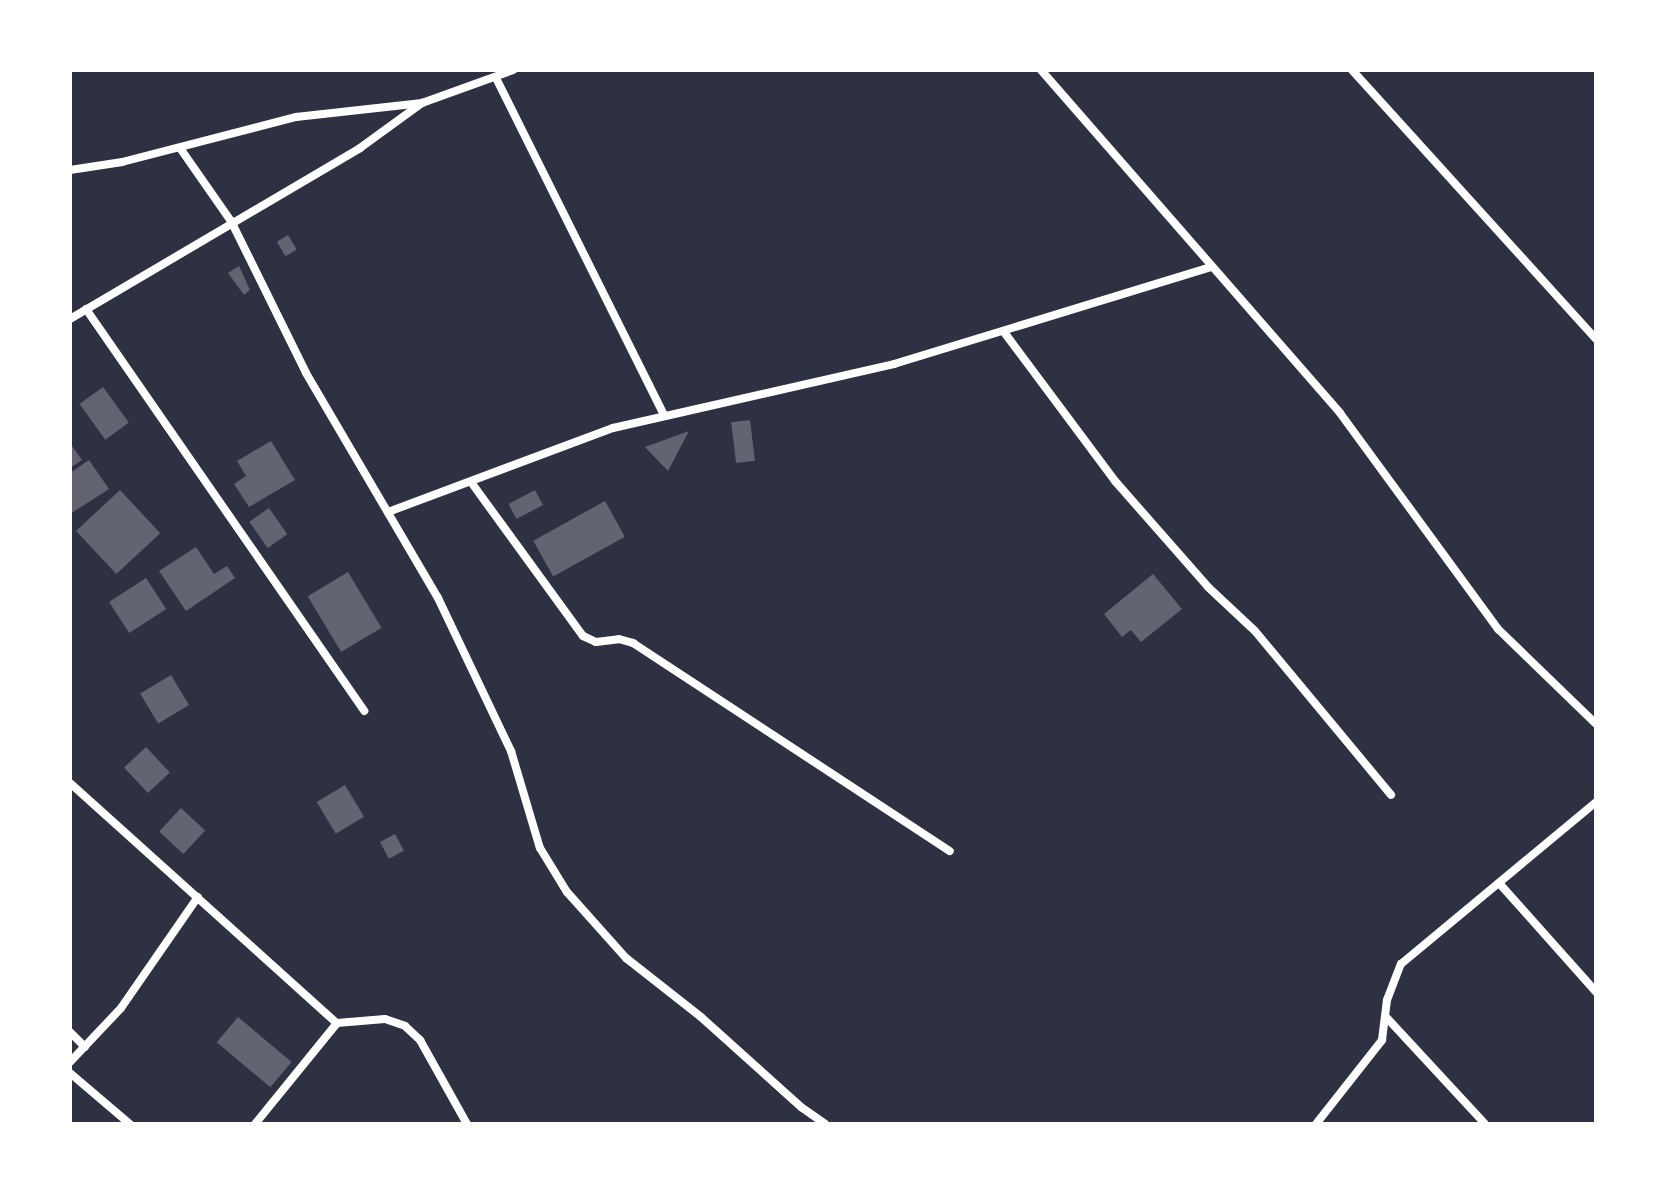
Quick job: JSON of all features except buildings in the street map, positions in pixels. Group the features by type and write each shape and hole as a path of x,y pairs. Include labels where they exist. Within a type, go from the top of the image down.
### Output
{"street":[{"path":"70,170 180,148 296,117 422,103 513,70"},
{"path":"1041,70 1340,413 1498,629 1596,724"},
{"path":"1352,70 1596,339"},
{"path":"496,78 664,415"},
{"path":"70,319 231,221 360,148 422,103"},
{"path":"180,148 231,221 306,373 438,598 505,738 540,848 567,892 626,958 701,1017 801,1107 825,1124"},
{"path":"388,512 613,428 894,364 1212,267"},
{"path":"86,309 364,711"},
{"path":"1004,332 1115,481 1208,587 1255,631 1391,795"},
{"path":"471,482 583,636 596,642 619,639 633,643 950,851"},
{"path":"70,783 337,1023"},
{"path":"1316,1124 1382,1040 1387,1000 1401,964 1596,802"},
{"path":"1499,883 1596,992"},
{"path":"70,1062 121,1008 198,897"},
{"path":"1387,1018 1485,1124"},
{"path":"255,1124 337,1023 385,1019 405,1026 420,1040 467,1124"},
{"path":"70,1032 85,1047"},
{"path":"70,1073 130,1124"}]}
